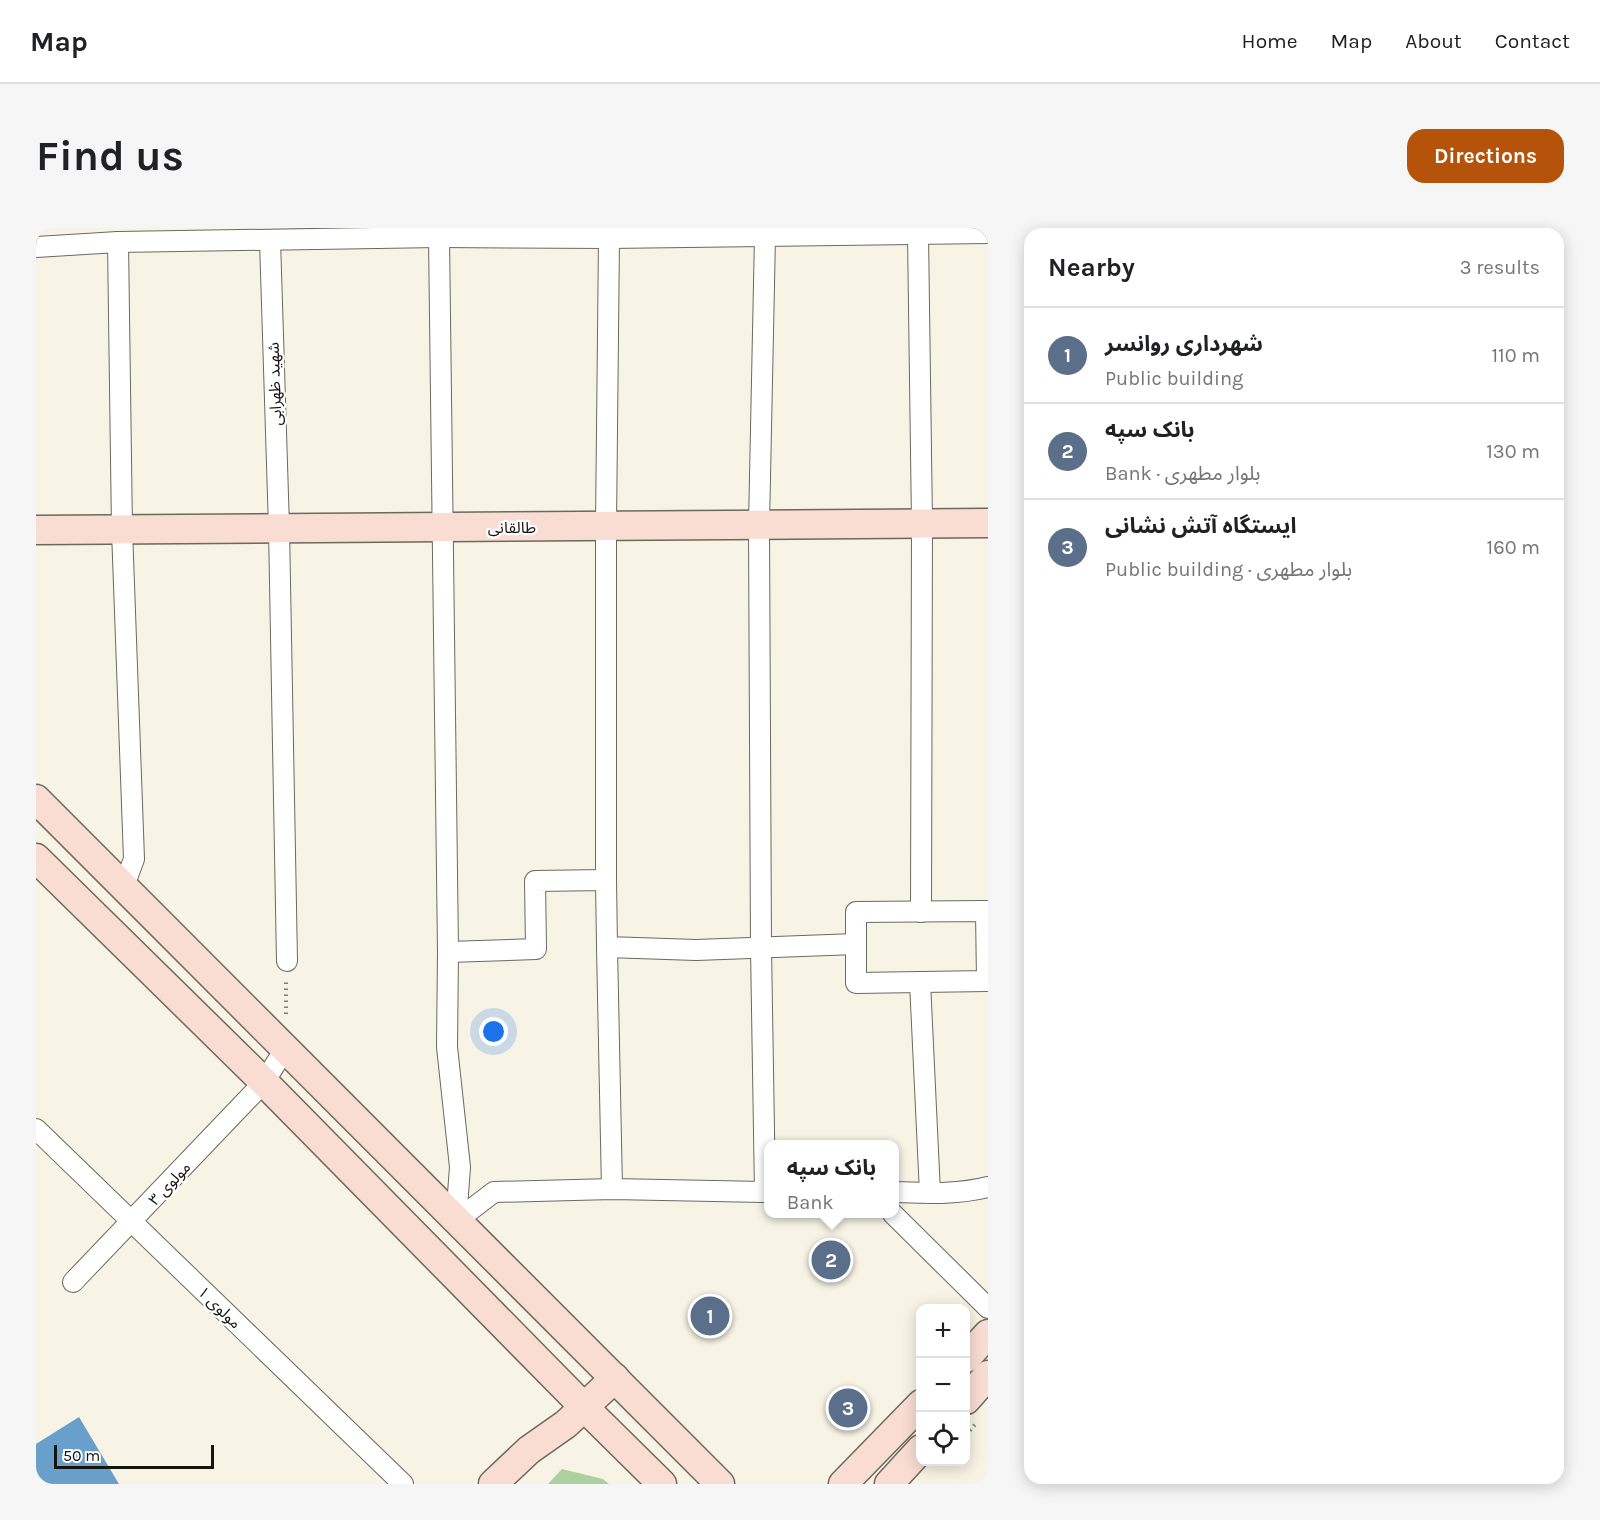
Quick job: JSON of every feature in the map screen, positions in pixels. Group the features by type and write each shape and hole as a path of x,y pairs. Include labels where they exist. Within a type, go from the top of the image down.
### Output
{"main road":[{"name":"طالقانی","path":"36,530 988,523"},
{"path":"36,799 720,1484"},
{"path":"36,858 264,1082 662,1484"},
{"path":"970,1354 988,1334"},
{"path":"970,1395 988,1375"},
{"path":"493,1484 529,1450 566,1424 615,1378"},
{"path":"843,1484 916,1409"},
{"path":"889,1484 916,1454"}],"street":[{"path":"36,247 118,242 439,237 609,238 988,233"},
{"path":"918,234 922,524 921,912"},
{"path":"765,236 759,525 761,948 765,1140"},
{"path":"439,237 448,952 447,1047 460,1167 456,1221"},
{"path":"609,238 606,880 612,1189"},
{"name":"شهید ظهرابی","path":"270,240 279,528 287,961"},
{"path":"118,242 122,530 134,859 124,886"},
{"path":"448,952 536,949 535,881 606,880"},
{"path":"986,911 987,981 856,983 856,912 921,912 986,911"},
{"path":"607,947 696,950 856,944"},
{"path":"920,982 930,1193"},
{"name":"مولوی ۳","path":"73,1282 264,1082 285,1049"},
{"name":"مولوی ۱","path":"36,1129 403,1484"},
{"path":"899,1192 969,1192 988,1187"},
{"path":"456,1221 494,1192 612,1189 764,1192"},
{"path":"897,1218 988,1308"}],"path":[{"path":"285,1049 287,961"}],"green space":[{"path":"562,1469 603,1479 609,1484 548,1484"}],"water":[{"path":"79,1417 119,1484 36,1484 36,1444"}],"place":[{"name":"بانک سپه","path":"831,1260"},
{"name":"شهرداری روانسر","path":"710,1316"},
{"name":"ایستگاه آتش نشانی","path":"848,1408"}]}
